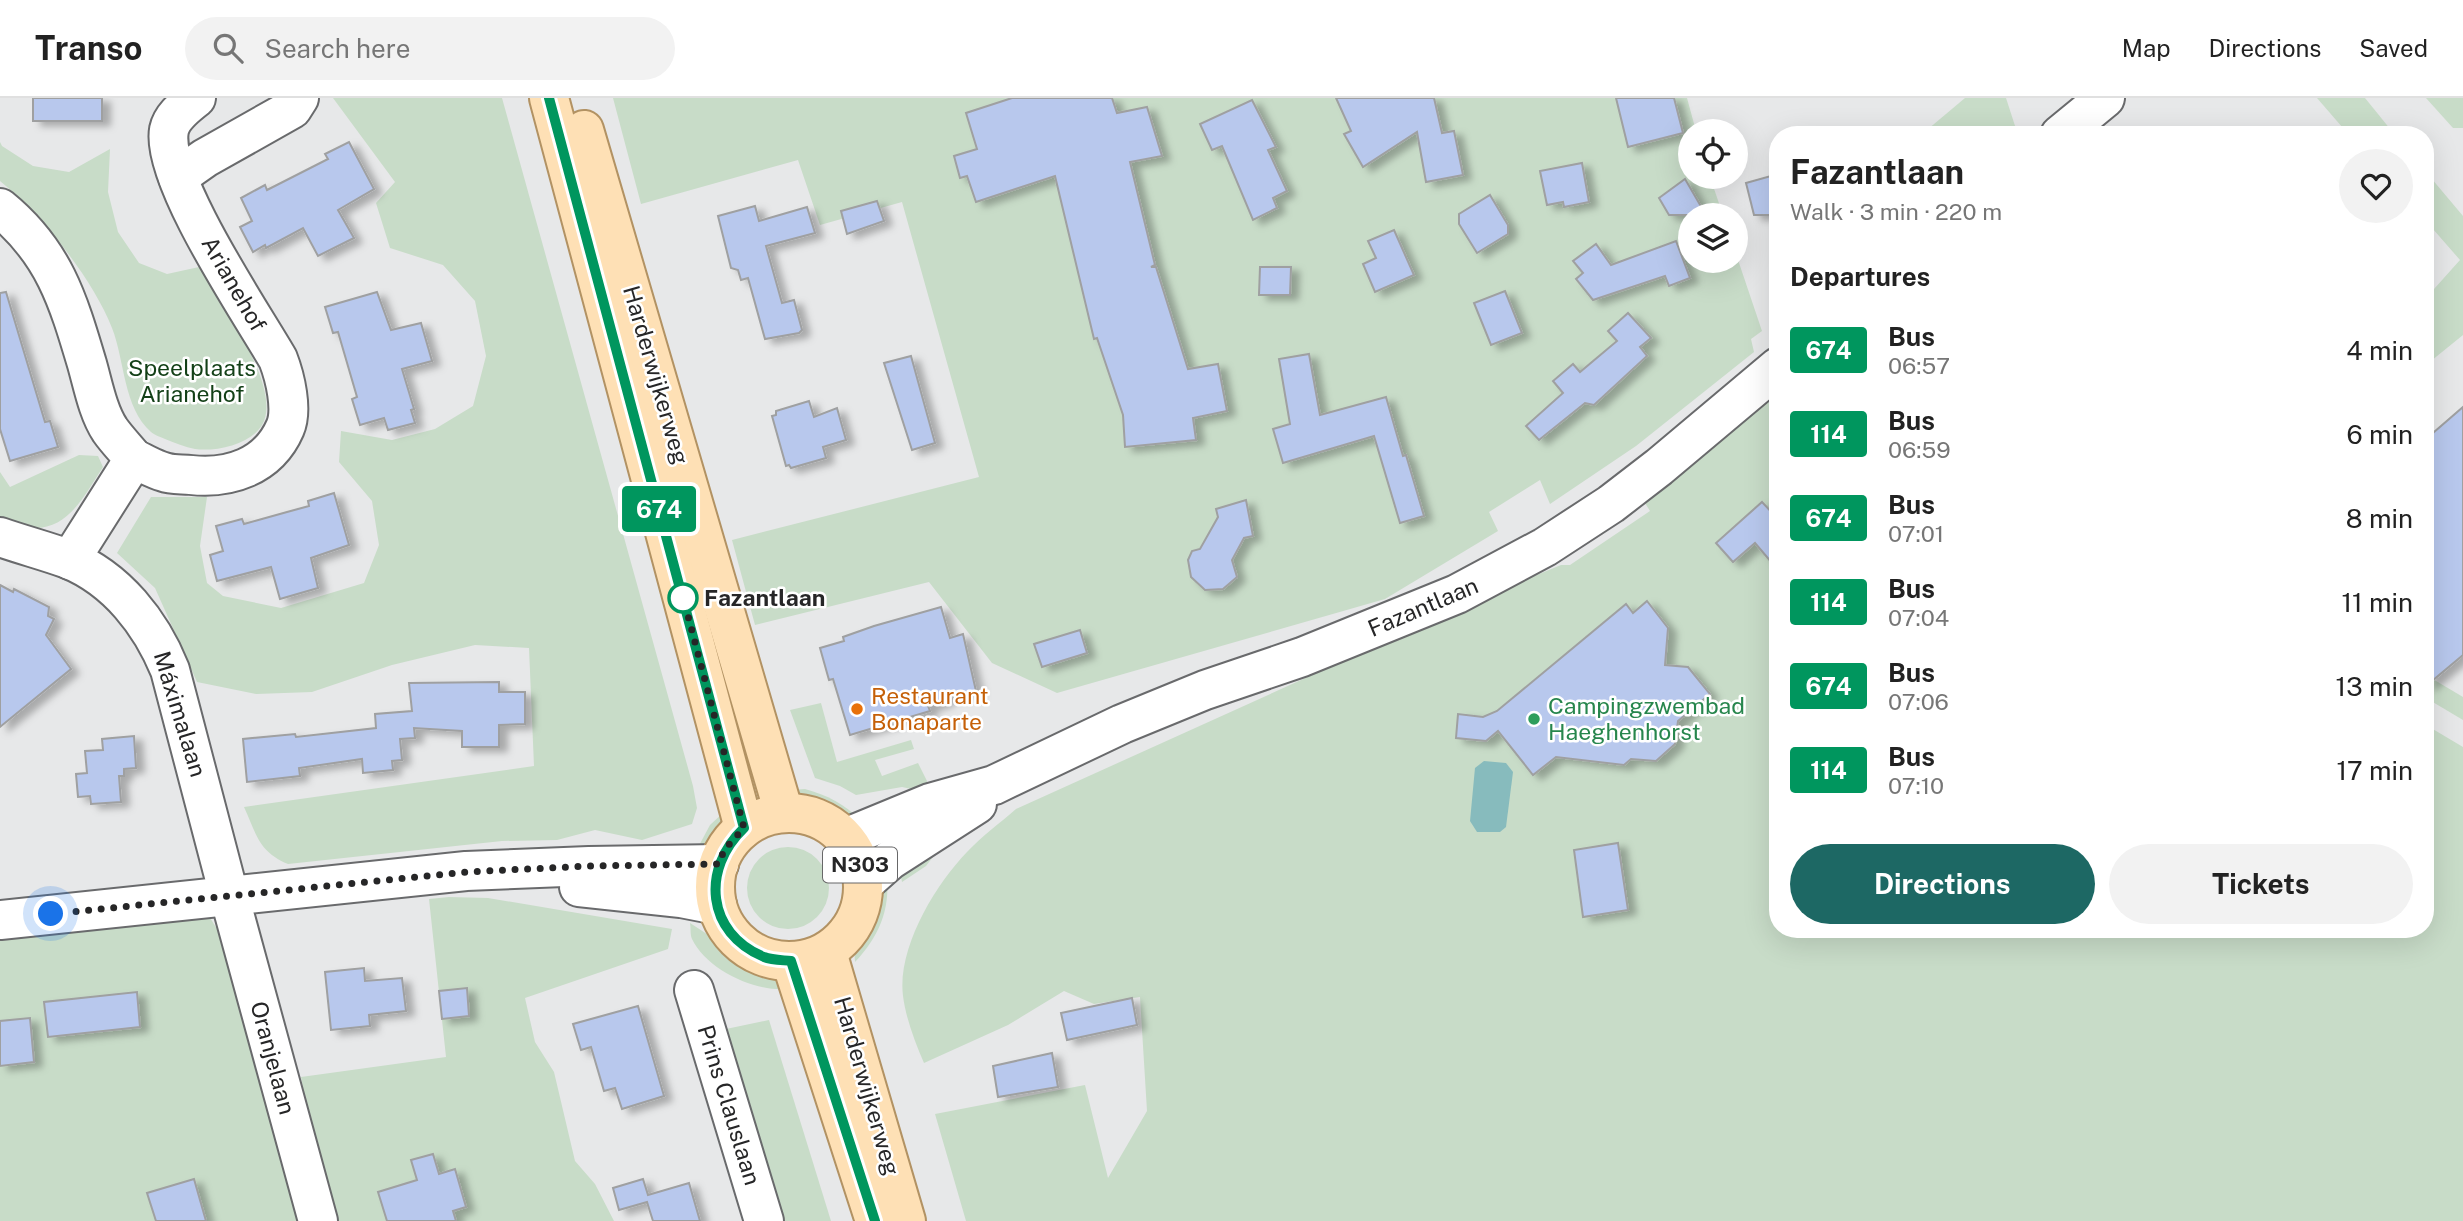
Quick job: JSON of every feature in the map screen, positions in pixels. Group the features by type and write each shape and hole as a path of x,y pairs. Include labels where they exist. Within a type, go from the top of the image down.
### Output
{"main road":[{"name":"Harderwijkerweg","path":"549,98 744,828"},
{"name":"Harderwijkerweg","path":"575,98 783,813"},
{"name":"N303","path":"717,905 715,892 719,864 724,850 744,828 763,818 783,813 806,814 828,823 845,838 858,857 864,883 860,910 847,934 809,956"},
{"path":"717,905 727,928 744,946 766,958 809,956"},
{"name":"Harderwijkerweg","path":"809,956 875,1221"},
{"name":"Harderwijkerweg","path":"809,956 906,1221"}],"street":[{"name":"Arianehof","path":"0,208 14,219 53,267 67,299 108,428 134,459 165,473 205,477 226,476 247,468 268,454 286,426 286,378 278,359 188,205 172,160 169,133 172,121 196,98"},
{"path":"178,177 205,158 292,109 299,98"},
{"path":"2071,126 2105,98"},
{"name":"Fazantlaan","path":"845,838 941,799 994,785 1122,724 1205,690 1302,657 1422,610 1507,569 1611,504 1660,467 1769,375"},
{"path":"70,560 134,459"},
{"name":"Máximalaan","path":"0,537 70,560 121,595 142,617 159,643 170,670 229,895"},
{"name":"Fazantlaan","path":"864,883 890,860 963,814 1024,770"},
{"path":"0,920 466,872 589,866 719,864"},
{"path":"466,872 681,898 717,905"},
{"name":"Oranjelaan","path":"229,895 318,1221"},
{"name":"Prins Clauslaan","path":"694,990 764,1221"}],"green space":[{"path":"333,98 502,98 693,786 697,808 692,824 642,840 595,830 557,840 502,841 288,864 264,848 244,807 534,766 529,648 475,645 392,665 312,692 256,694 197,682 155,588 117,553 151,497 207,497 200,546 207,583 223,596 281,608 364,583 379,545 372,501 339,462 341,431 392,440 435,429 473,406 486,356 475,301 443,265 390,248 376,203 395,182"},
{"path":"613,98 1687,98 1693,119 1678,119 1678,189 1714,189 1719,203 1678,203 1678,273 1742,273 1762,331 1751,339 1754,352 1636,446 1550,504 1540,480 1489,512 1498,531 1385,599 1057,693 992,663 929,582 755,625 732,540 979,477 902,202 820,225 798,160 641,204"},
{"path":"1965,98 2006,98 2015,126 1932,126"},
{"path":"2317,98 2365,98 2388,126 2341,126"},
{"path":"2426,98 2463,98 2463,128 2453,128"},
{"name":"Speelplaats Arianehof","path":"0,142 33,166 69,172 110,149 108,192 118,232 139,263 167,274 199,267 234,322 257,368 264,390 266,409 262,425 257,432 232,445 195,449 156,435 142,422 130,397 112,328 92,289 48,229 0,181"},
{"path":"2434,182 2463,216 2463,335 2434,359 2434,289 2460,260 2434,230"},
{"path":"1769,400 1769,938 2434,938 2434,730 2463,747 2463,1221 966,1221 935,1114 1085,1085 1108,1178 1147,1111 1140,997 1094,1004 1064,991 1008,1025 924,1063 904,1005 903,977 906,958 912,938 931,899 967,852 1016,809 1498,591 1561,565 1570,565 1650,511 1645,503"},
{"path":"79,455 98,456 103,467 82,499 66,517 45,527 32,528 0,518 0,472 10,487"},
{"path":"2434,680 2463,697 2463,720 2434,703"},
{"path":"821,703 837,762 911,740 914,749 875,760 882,776 918,763 927,781 926,792 902,787 856,795 840,786 815,778 790,710"},
{"path":"805,789 835,801 862,822 831,820 813,810 791,790"},
{"path":"723,813 720,840 695,853 710,825"},
{"path":"945,841 926,866 902,882 899,867"},
{"path":"788,847 804,850 817,859 826,872 829,888 826,904 817,917 804,926 788,929 772,926 759,917 750,904 747,888 750,872 759,859 772,850"},
{"path":"887,875 887,900 881,922 871,942 855,962 856,938 862,916"},
{"path":"488,898 672,929 668,949 525,998 535,1042 554,1072 575,1161 595,1184 614,1221 334,1221 318,1167 301,1077 446,1057 429,899"},
{"path":"209,916 220,934 303,1221 0,1221 0,937"},
{"path":"690,923 787,989 747,983 720,969 699,950 691,937"},
{"path":"769,1020 831,1221 785,1221 726,1029"}],"water":[{"path":"1484,761 1506,763 1513,772 1506,827 1500,832 1477,832 1470,821 1475,768"}],"building":[{"path":"33,98 102,98 102,121 33,121"},
{"path":"1012,98 1112,98 1117,113 1147,107 1162,156 1130,162 1155,265 1151,267 1156,267 1188,369 1218,364 1227,411 1193,418 1196,440 1125,447 1123,415 1097,338 1094,339 1055,176 976,202 967,176 960,178 954,156 977,149 966,113"},
{"path":"1336,98 1434,98 1442,133 1454,131 1463,175 1426,182 1417,132 1363,167 1344,134 1351,131"},
{"path":"1616,98 1674,98 1679,119 1678,134 1628,147"},
{"path":"1252,100 1276,147 1268,150 1287,191 1273,198 1277,208 1253,220 1222,146 1212,150 1200,124"},
{"path":"349,142 374,189 338,210 354,238 318,256 303,228 253,252 240,227 252,221 241,198 265,185 267,190 328,159 325,154"},
{"path":"1582,163 1589,202 1564,207 1563,202 1547,205 1540,171"},
{"path":"1769,177 1769,215 1754,215 1748,182"},
{"path":"1678,184 1678,189 1691,189 1699,203 1678,203 1678,215 1669,215 1659,198"},
{"path":"1490,195 1508,225 1508,234 1477,253 1459,224 1459,214"},
{"path":"877,201 884,221 847,234 841,211"},
{"path":"755,206 759,221 807,207 815,233 766,246 782,303 794,300 802,330 799,333 765,339 748,278 741,280 738,270 731,268 718,216"},
{"path":"1394,230 1414,275 1375,292 1363,264 1376,258 1368,241"},
{"path":"1676,241 1678,273 1688,273 1690,278 1669,286 1665,276 1593,300 1576,279 1583,273 1573,261 1596,244 1611,265"},
{"path":"1260,267 1291,267 1290,295 1259,295"},
{"path":"1505,291 1522,333 1491,345 1474,303"},
{"path":"6,292 45,422 50,421 58,447 10,461 0,429 0,293"},
{"path":"377,292 391,330 421,323 432,361 402,369 414,409 411,410 415,423 388,430 384,418 360,425 352,399 357,397 338,332 333,333 325,307"},
{"path":"1628,313 1651,338 1640,347 1647,356 1594,405 1585,403 1539,440 1526,426 1563,393 1553,381 1573,364 1580,372 1617,341 1608,331"},
{"path":"1309,354 1320,415 1386,397 1424,516 1400,523 1374,436 1283,463 1273,429 1290,424 1279,359"},
{"path":"911,356 935,443 912,450 884,363"},
{"path":"809,401 814,417 837,408 846,440 823,447 826,458 791,468 786,466 772,416 776,415 776,411"},
{"path":"2463,407 2463,655 2434,679 2434,432"},
{"path":"334,493 349,545 311,558 318,588 280,599 271,567 217,581 210,555 223,551 216,526 242,519 244,524 309,506 308,501"},
{"path":"1246,500 1253,536 1244,538 1232,560 1237,577 1223,589 1205,590 1191,577 1188,560 1192,551 1200,549 1218,517 1216,509"},
{"path":"1762,502 1769,509 1769,559 1755,543 1733,562 1716,543"},
{"path":"0,585 49,607 48,616 54,619 46,635 71,669 0,727"},
{"path":"1647,601 1668,628 1665,665 1688,667 1710,694 1678,721 1675,744 1656,761 1631,759 1624,765 1556,757 1533,775 1498,731 1486,741 1456,738 1458,714 1483,717 1497,711 1626,604 1633,613"},
{"path":"941,607 950,638 963,634 976,691 944,698 945,701 928,706 930,711 850,735 833,679 829,680 820,648 844,641 843,637 874,626"},
{"path":"1080,630 1087,653 1042,667 1034,644"},
{"path":"499,682 499,692 525,692 525,724 499,725 499,747 462,747 462,731 414,728 415,738 400,739 402,760 392,761 393,770 363,773 362,759 299,768 300,776 247,782 243,739 295,734 296,737 376,728 375,714 412,711 409,683"},
{"path":"134,736 136,768 124,769 124,776 119,776 121,802 91,804 90,796 78,797 76,774 87,773 85,751 103,750 102,739"},
{"path":"1618,843 1628,910 1583,917 1574,850"},
{"path":"364,968 365,981 402,978 406,1011 369,1015 370,1026 331,1030 325,972"},
{"path":"467,988 469,1016 442,1019 439,991"},
{"path":"137,992 140,1027 48,1037 44,1002"},
{"path":"1132,998 1137,1025 1067,1040 1061,1013"},
{"path":"638,1006 664,1096 622,1109 615,1088 604,1091 591,1047 581,1050 573,1024"},
{"path":"30,1018 34,1062 0,1066 0,1021"},
{"path":"1052,1053 1058,1087 998,1097 993,1066"},
{"path":"433,1154 439,1174 455,1169 466,1207 453,1211 456,1221 387,1221 378,1192 417,1180 411,1160"},
{"path":"194,1179 206,1221 156,1221 147,1193"},
{"path":"643,1179 648,1195 689,1183 700,1221 653,1221 647,1202 619,1210 613,1188"}],"bus line":[{"name":"674","path":"549,98 744,828 724,850 719,864 715,892 717,905 727,928 744,946 766,958 791,961 875,1221"}],"place":[{"name":"Fazantlaan","path":"683,598"},
{"name":"Restaurant Bonaparte","path":"857,709"},
{"name":"Campingzwembad Haeghenhorst","path":"1534,719"}],"route":[{"path":"51,914 466,872 589,866 719,864 724,850 744,828 682,593 683,598"}]}
